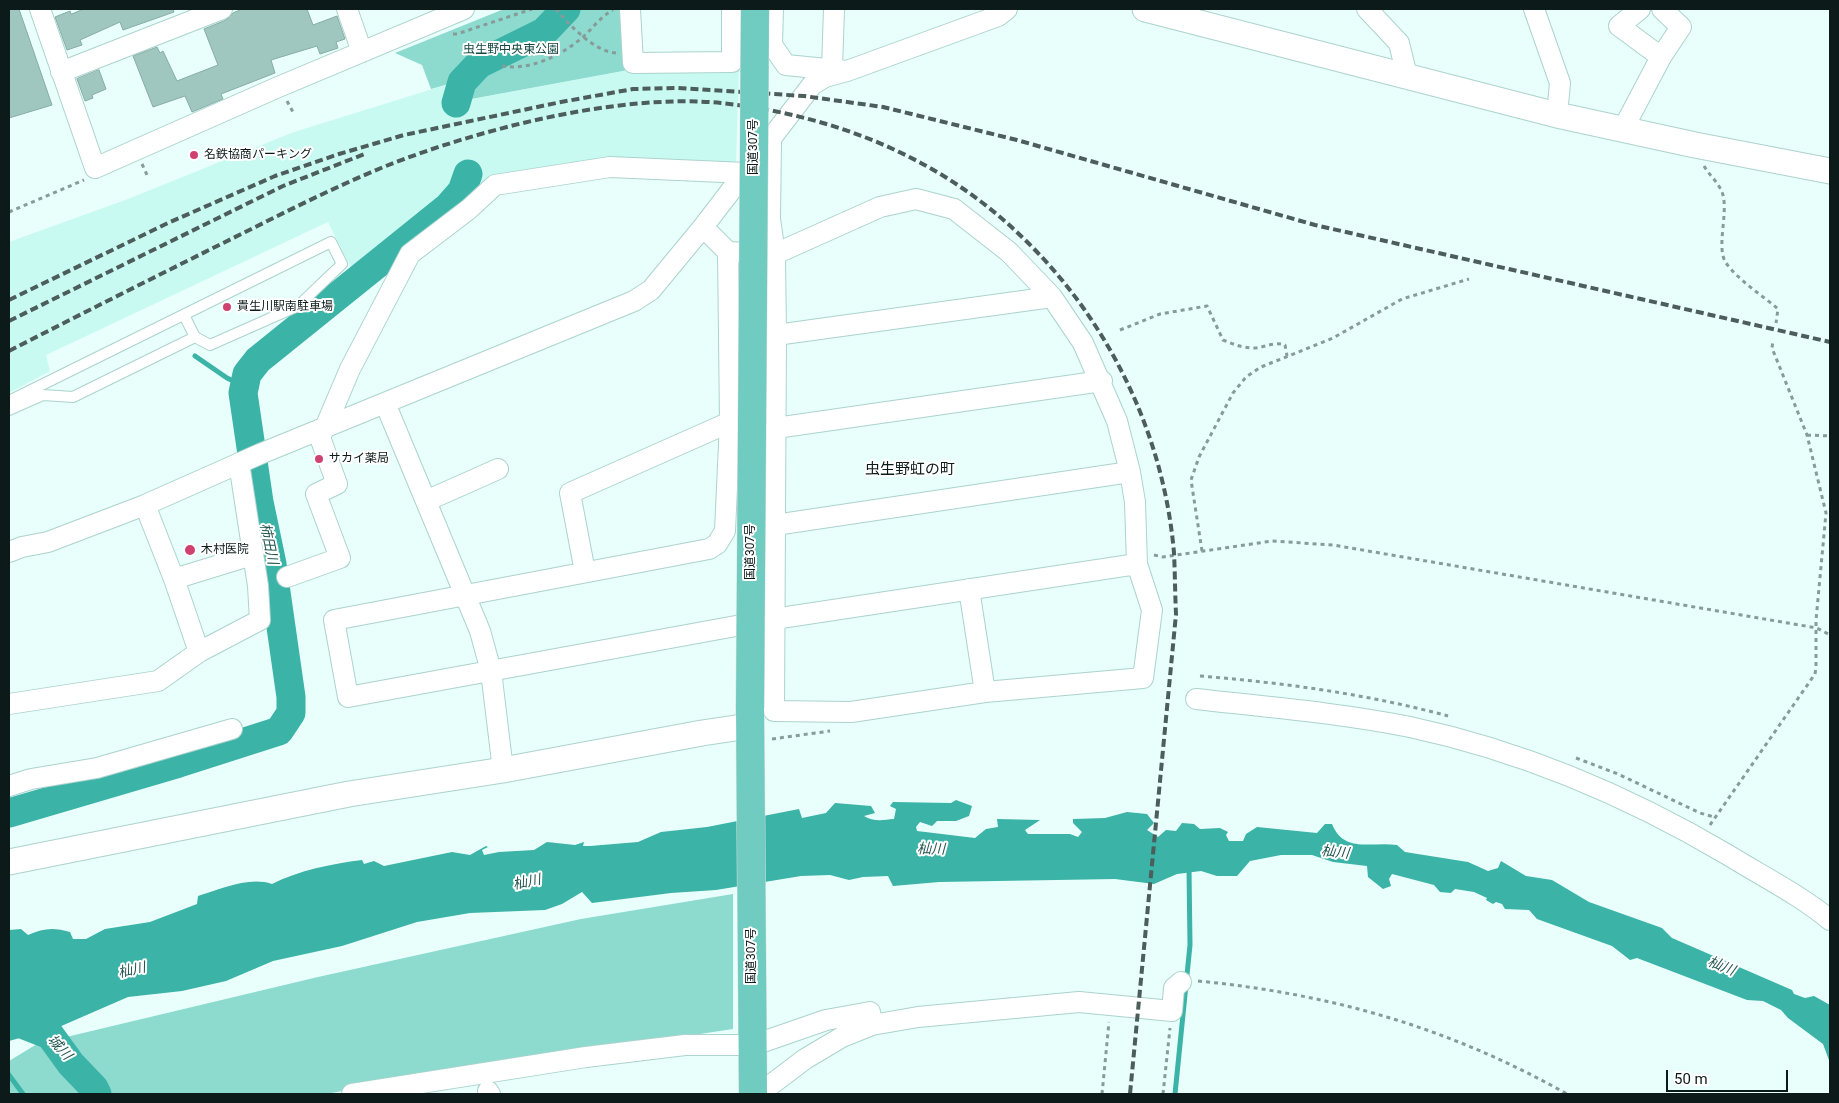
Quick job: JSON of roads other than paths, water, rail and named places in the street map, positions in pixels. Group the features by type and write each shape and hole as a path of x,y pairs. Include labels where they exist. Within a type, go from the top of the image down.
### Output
{"highway":[{"name":"国道307号","path":"755,9 750,729 753,1037 761,1090"}],"street":[{"path":"40,9 95,168 464,9"},
{"path":"61,72 222,9"},
{"path":"346,9 362,52"},
{"path":"630,9 633,63 732,62 732,9"},
{"path":"773,9 772,45 786,65 840,70"},
{"path":"834,9 840,70"},
{"path":"13,544 48,542 145,505 249,458 321,431 634,301 651,290 703,227 812,85 840,70 998,16 1007,9"},
{"path":"1145,9 1557,115 1695,145 1830,171"},
{"path":"1367,9 1399,43 1407,76"},
{"path":"1534,9 1560,83 1557,115"},
{"path":"1640,9 1619,26 1661,58"},
{"path":"1623,129 1661,58 1681,27 1662,9"},
{"path":"703,227 728,252 775,254 880,207 908,200 930,201 954,209 1009,252 1052,297 1082,343 1102,382 1117,421 1130,472 1152,610 1143,678 985,692 851,712 774,711 776,335 775,254 770,219 771,139"},
{"path":"287,577 340,558 316,494 337,484 321,431 350,369 410,254 469,209 494,185 610,167 746,173"},
{"path":"728,252 730,422 725,531 717,544 709,549 334,620 348,697 774,619 970,589 1143,557"},
{"path":"776,335 1052,297"},
{"path":"776,428 1102,382"},
{"path":"385,403 480,631 491,672 504,770"},
{"path":"585,572 570,493 730,422"},
{"path":"9,704 158,681 199,652 260,620 258,586 252,555 249,458"},
{"path":"426,500 498,469"},
{"path":"775,525 1130,472"},
{"path":"145,505 174,579 199,652"},
{"path":"174,579 252,555"},
{"path":"970,589 985,692"},
{"path":"1196,699 1312,712 1409,727 1514,755 1574,778 1701,840 1780,886 1830,920"},
{"path":"9,786 97,768 232,729"},
{"path":"9,862 350,794 504,770 702,733 750,729"},
{"path":"761,1090 805,1059 842,1037 872,1025 918,1017 1079,1002 1172,1011 1174,988 1189,981"},
{"path":"352,1094 586,1057 753,1037 870,1012 872,1025"}],"lane":[{"path":"9,400 331,242 342,264 298,306 210,345 195,337 184,315"},
{"path":"9,410 43,395 73,397 195,337"}],"water":[{"name":"杣川","path":"956,800 972,806 969,816 956,821 937,821 932,826 920,822 916,827 917,831 975,838 986,829 998,827 997,819 1040,820 1025,830 1028,834 1070,834 1078,837 1082,832 1073,823 1073,819 1105,818 1127,812 1147,814 1154,823 1147,830 1158,837 1166,830 1176,831 1182,823 1194,824 1200,829 1220,828 1228,832 1226,835 1229,841 1243,841 1246,834 1257,827 1317,833 1325,824 1332,824 1337,833 1351,843 1397,845 1405,852 1468,862 1488,871 1498,868 1501,861 1526,876 1552,880 1589,902 1662,928 1672,938 1792,990 1794,994 1805,998 1814,996 1830,1005 1830,1063 1823,1044 1788,1018 1781,1010 1763,1001 1747,1000 1637,958 1630,960 1612,946 1537,919 1529,910 1505,909 1502,904 1496,902 1493,904 1486,900 1487,898 1474,892 1455,889 1451,893 1440,892 1434,885 1392,874 1389,879 1391,886 1383,889 1368,877 1367,866 1333,862 1312,855 1281,855 1250,861 1237,876 1217,876 1201,871 1177,874 1154,884 1115,879 939,882 893,886 888,876 863,877 849,880 830,875 801,876 716,890 671,893 592,903 582,892 562,904 545,910 470,913 417,922 342,946 273,961 226,981 182,991 128,997 59,1027 9,1041 9,930 21,929 28,935 44,930 59,929 70,932 73,939 86,939 105,929 150,922 197,904 198,896 225,887 245,882 272,884 316,868 339,863 362,860 364,864 374,861 384,866 452,852 470,855 486,846 488,847 482,850 484,855 534,850 547,842 575,845 584,842 583,846 590,846 638,842 661,832 707,827 799,809 802,818 826,813 835,803 871,806 875,813 864,816 867,818 875,820 894,819 896,809 890,806 893,802 951,803"}],"waterway":[{"name":"柿田川","path":"456,103 462,82 479,64 544,32 566,9"},
{"name":"柿田川","path":"9,813 179,763 279,731 291,713 291,697 272,564 259,502 243,393 247,374 258,360 448,207 462,191 468,174"},
{"path":"195,356 227,378 244,386"},
{"path":"1175,1094 1190,945 1189,868"},
{"name":"城川","path":"9,1019 50,1035 71,1064 94,1088 97,1094"},
{"path":"9,1075 23,1094"}],"railway":[{"path":"9,300 168,223 275,176 339,154 404,135 561,102 633,89 678,88 804,96 883,107 1017,140 1315,225 1830,342"},
{"path":"9,351 299,206 386,166 423,152 506,127 595,109 639,103 681,101 721,103 763,109 804,118 883,144 956,184 990,209 1022,237 1053,269 1081,304 1105,342 1126,381 1144,422 1158,465 1168,509 1174,553 1176,614 1130,1094"},
{"path":"9,321 283,186 367,153"}],"place":[{"name":"名鉄協商パーキング","path":"194,155"},
{"name":"貴生川駅南駐車場","path":"227,307"},
{"name":"サカイ薬局","path":"319,459"},
{"name":"木村医院","path":"190,550"}],"district":[{"name":"虫生野虹の町","path":"910,470"}],"park label":[{"name":"虫生野中央東公園","path":"511,50"}]}
